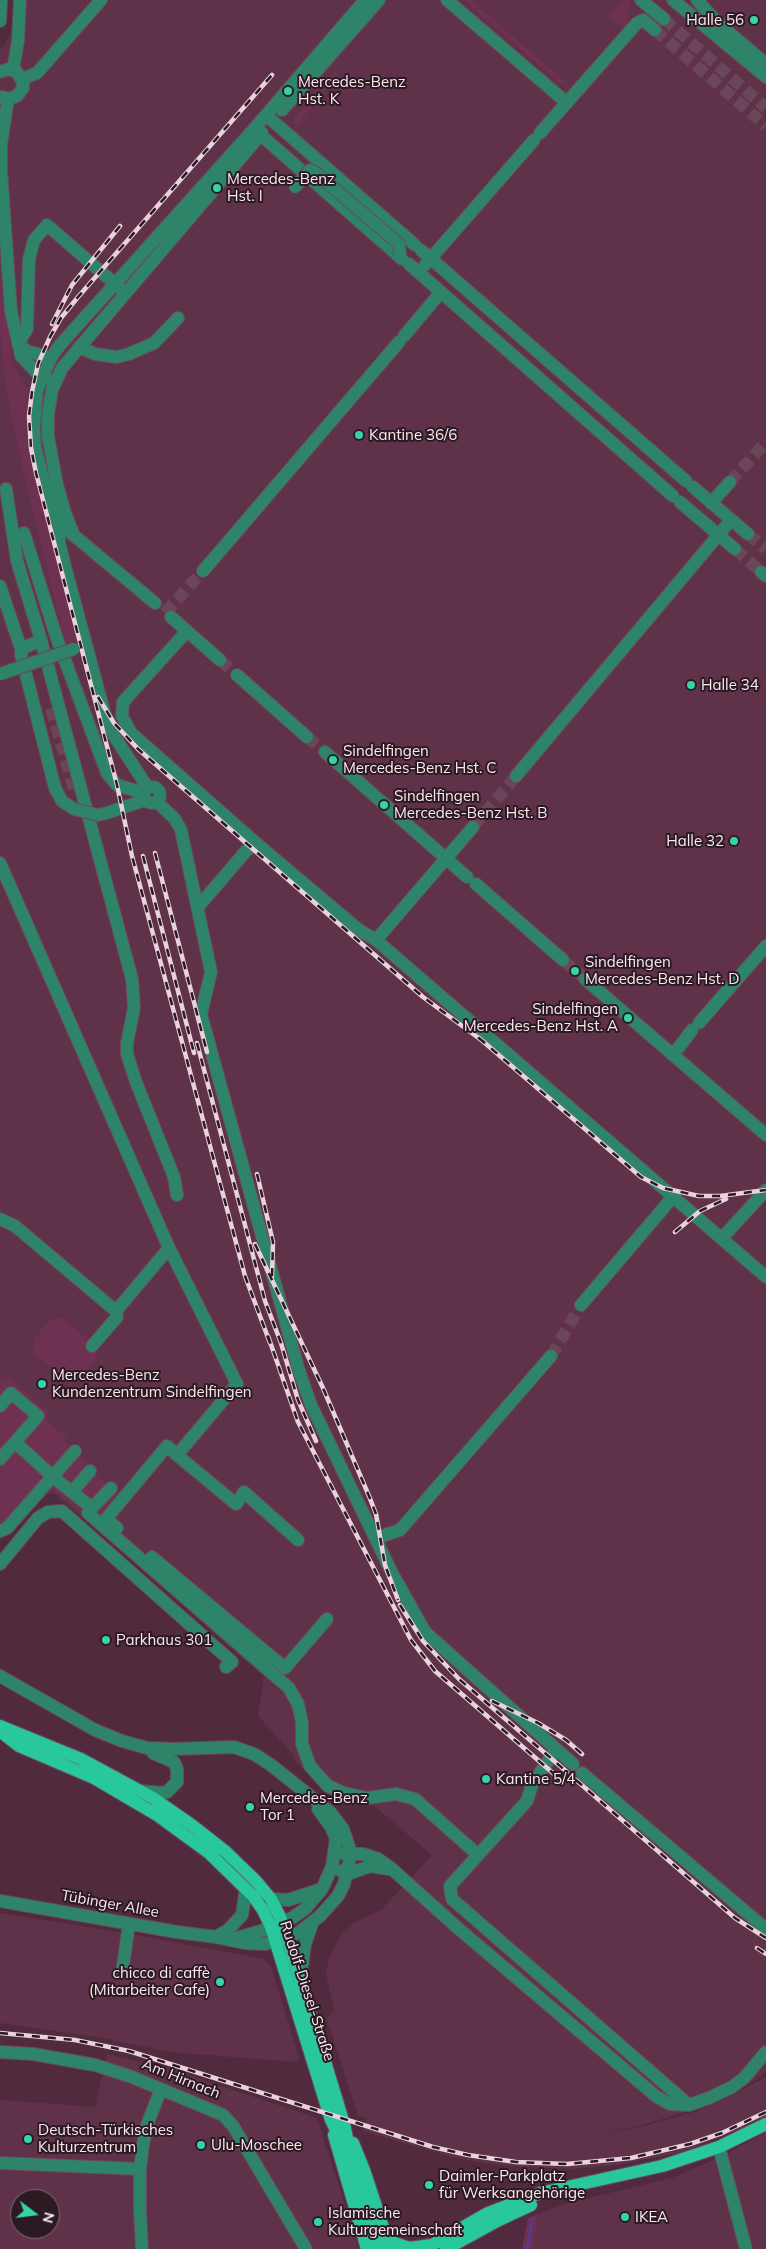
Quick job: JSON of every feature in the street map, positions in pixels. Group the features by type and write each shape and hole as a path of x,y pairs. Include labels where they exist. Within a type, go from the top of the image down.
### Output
{"main road":[{"name":"Rudolf-Diesel-Straße","path":"0,1726 68,1753 141,1791 219,1846 248,1873 271,1899 277,1925 338,2122 385,2246"},
{"name":"Rudolf-Diesel-Straße","path":"0,1731 19,1746 86,1774 138,1803 193,1840 246,1888 277,1925"},
{"name":"Rudolf-Diesel-Straße","path":"282,1939 300,1982 338,2122 364,2170 385,2246"},
{"path":"338,2122 342,2169 367,2249"},
{"path":"385,2246 428,2247 466,2224 540,2193 660,2166 719,2147 766,2124"},
{"path":"446,2249 497,2221 576,2185"}],"street":[{"path":"0,21 1,0"},
{"path":"20,0 18,41 12,74 23,88 17,96 4,97 1,144 1,170 11,311 21,356 42,377 56,382"},
{"path":"12,74 37,73 101,0"},
{"path":"270,118 365,0"},
{"path":"155,603 59,523 49,504 36,448 34,428 35,409 42,377 51,358 121,289 258,131 379,0"},
{"path":"447,0 567,103"},
{"path":"641,0 664,20"},
{"path":"674,0 766,64"},
{"path":"697,0 715,27 766,77"},
{"path":"407,263 422,251 537,136 637,23 643,20 655,30"},
{"path":"270,118 748,534"},
{"path":"258,131 735,549"},
{"path":"295,187 310,170 316,172 399,244 407,263"},
{"path":"18,344 27,329 29,259 34,240 47,225 121,289"},
{"path":"73,533 62,504 48,436 48,414 56,382 62,368 121,289"},
{"path":"203,571 442,292"},
{"path":"79,347 95,354 116,357 142,350 164,334 178,318"},
{"path":"18,344 27,351 51,358"},
{"path":"711,503 730,482"},
{"path":"6,489 17,561 41,640 123,938 132,979 135,997 127,1043 127,1054 136,1082 174,1177 177,1195"},
{"path":"516,776 731,520"},
{"path":"59,523 59,542 80,647 111,729 151,794 174,819 181,830 211,972 201,1014 299,1371 325,1438 425,1632 578,1769 766,1929"},
{"path":"24,533 57,638 107,773 117,785 151,794"},
{"path":"0,586 21,648 56,788 62,801 74,810 98,815 107,813 151,794 171,770"},
{"path":"171,618 220,660"},
{"path":"187,631 123,702 122,716 131,733 256,843 359,930 376,940 672,1198 722,1238 766,1277"},
{"path":"21,648 41,640"},
{"path":"0,674 80,647"},
{"path":"48,671 47,682 51,708"},
{"path":"237,675 308,737"},
{"path":"325,752 563,960"},
{"path":"376,940 473,827"},
{"path":"198,907 246,851 256,843"},
{"path":"0,863 169,1248 237,1384 177,1455"},
{"path":"673,1055 766,946"},
{"path":"585,979 766,1135"},
{"path":"722,1238 766,1190"},
{"path":"581,1305 672,1198"},
{"path":"0,1220 16,1226 116,1311 117,1317 92,1346"},
{"path":"116,1311 169,1248"},
{"path":"376,1538 400,1530 551,1356"},
{"path":"0,1406 11,1393 38,1416 0,1459"},
{"path":"15,1442 53,1477 92,1508"},
{"path":"298,1540 244,1492 236,1504 167,1446 106,1519 285,1668 328,1619"},
{"path":"0,1531 7,1528 75,1451"},
{"path":"72,1492 90,1470"},
{"path":"110,1488 88,1514 289,1688 298,1704 302,1722 302,1744 310,1766 328,1786 344,1793 367,1798 396,1794 415,1799 477,1854"},
{"path":"0,1564 38,1518 48,1512 62,1512 81,1534 173,1616 232,1662 226,1667"},
{"path":"0,1676 94,1730 147,1748 174,1762 178,1775 177,1782 167,1792 141,1791"},
{"path":"147,1748 234,1747 254,1754 308,1794 339,1822 349,1842 351,1853 348,1874 338,1896 312,1924 282,1939"},
{"path":"556,1749 532,1785 527,1801 450,1886 452,1900 688,2106"},
{"path":"230,1940 277,1925 305,1909 322,1889 332,1867 336,1839 331,1827 308,1794"},
{"path":"335,1853 351,1853 378,1859 392,1869 460,1930 657,2097 670,2104 688,2106 732,2087 744,2078 766,2052"},
{"path":"332,1867 348,1874 370,1866 392,1869"},
{"path":"216,1937 228,1930 242,1915 246,1888"},
{"path":"271,1899 288,1900 322,1889"},
{"name":"Tübinger Allee","path":"0,1901 256,1944 282,1939"},
{"path":"122,1973 129,1924"},
{"path":"300,1982 305,1944 312,1924"},
{"name":"Am Hirnach","path":"0,2052 67,2059 132,2077 220,2113 228,2119 306,2249"},
{"path":"142,2249 140,2169 147,2125 161,2089"},
{"path":"719,2147 746,2249"},
{"path":"0,2163 140,2169"}],"shaded area":[{"path":"15,0 766,0 766,2072 746,2086 696,2109 635,2127 592,2135 641,2127 697,2111 766,2077 766,2117 682,2152 618,2165 570,2169 527,2167 477,2162 363,2131 367,2118 358,2116 327,2019 334,2010 326,1973 330,1956 341,1935 355,1922 381,1910 432,1855 373,1805 344,1805 295,1762 293,1754 258,1716 264,1677 54,1493 38,1496 0,1541 0,49 4,46 14,27"},
{"path":"464,0 471,0 568,84 561,84"},
{"path":"623,0 630,0 627,24 623,28 609,16"},
{"path":"337,70 333,81 302,119 299,127 293,122 294,119"},
{"path":"0,243 12,361 29,393 26,439 77,642 66,645 15,435 4,372 0,328"},
{"path":"63,1318 89,1340 98,1357 72,1385 34,1353 34,1339 51,1319"},
{"path":"10,1379 50,1413 45,1419 67,1438 65,1442 87,1461 84,1465 119,1495 93,1523 54,1490 41,1492 0,1539 0,1380"},
{"path":"0,1913 131,1934 264,1959 271,1967 300,2060 294,2062 170,2052 97,2037 0,2023"},
{"path":"107,2054 173,2070 317,2118 359,2249 0,2249 0,2100 95,2107"},
{"path":"766,2132 766,2249 533,2249 538,2214 568,2203 672,2178 723,2156"},
{"path":"538,2214 533,2249 522,2249 528,2218"}],"waterway":[{"path":"527,2249 532,2219"}],"tunnel":[{"path":"664,19 766,108"},
{"path":"655,30 766,126"},
{"path":"730,482 766,442"},
{"path":"748,534 766,549"},
{"path":"735,549 761,572"},
{"path":"165,613 203,571"},
{"path":"220,660 237,675"},
{"path":"51,708 75,793"},
{"path":"307,737 325,752"},
{"path":"473,827 516,776"},
{"path":"563,960 585,979"},
{"path":"551,1356 581,1305"}],"railway":[{"path":"270,1343 245,1276 132,856 117,785 36,473 31,448 29,416 38,364 61,318 272,75"},
{"path":"52,324 72,285 120,226"},
{"path":"98,697 114,723 138,749 423,997 484,1042"},
{"path":"155,853 207,1052"},
{"path":"143,856 194,1053"},
{"path":"479,1038 641,1177 663,1188 699,1196 720,1196 766,1190"},
{"path":"197,1043 265,1301 281,1343 298,1400 316,1441"},
{"path":"257,1174 273,1242 272,1277"},
{"path":"675,1232 700,1211 726,1199"},
{"path":"255,1244 323,1388 369,1496 376,1514 385,1565 398,1600"},
{"path":"268,1336 298,1422 411,1640 435,1671 561,1780"},
{"path":"400,1605 423,1641 459,1679 567,1772"},
{"path":"492,1701 538,1723 566,1740 582,1754"},
{"path":"576,1780 735,1918 766,1938"},
{"path":"757,1948 766,1954"},
{"path":"0,2033 75,2040 129,2051 433,2147 468,2155 516,2162 567,2164 631,2158 690,2144 722,2133 766,2112"}],"place":[{"name":"Halle 56","path":"754,20"},
{"name":"Mercedes-Benz Hst. K","path":"288,91"},
{"name":"Mercedes-Benz Hst. I","path":"217,188"},
{"name":"Kantine 36/6","path":"359,435"},
{"name":"Halle 34","path":"691,685"},
{"name":"Sindelfingen Mercedes-Benz Hst. C","path":"333,760"},
{"name":"Sindelfingen Mercedes-Benz Hst. B","path":"384,805"},
{"name":"Halle 32","path":"734,841"},
{"name":"Sindelfingen Mercedes-Benz Hst. D","path":"575,971"},
{"name":"Sindelfingen Mercedes-Benz Hst. A","path":"628,1018"},
{"name":"Mercedes-Benz Kundenzentrum Sindelfingen","path":"42,1384"},
{"name":"Parkhaus 301","path":"106,1640"},
{"name":"Kantine 5/4","path":"486,1779"},
{"name":"Mercedes-Benz Tor 1","path":"250,1807"},
{"name":"chicco di caffè (Mitarbeiter Cafe)","path":"220,1982"},
{"name":"Deutsch-Türkisches Kulturzentrum","path":"28,2139"},
{"name":"Ulu-Moschee","path":"201,2145"},
{"name":"Daimler-Parkplatz für Werksangehörige","path":"429,2185"},
{"name":"IKEA","path":"625,2217"},
{"name":"Islamische Kulturgemeinschaft","path":"318,2222"}]}
